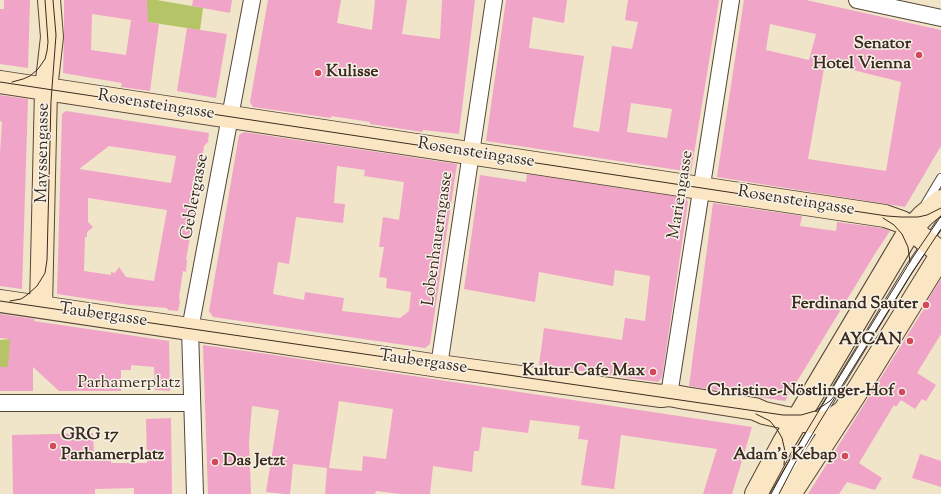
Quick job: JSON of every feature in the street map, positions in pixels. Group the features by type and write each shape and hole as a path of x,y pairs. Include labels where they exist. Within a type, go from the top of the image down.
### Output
{"street":[{"name":"Mayssengasse","path":"41,307 46,89 52,48 49,0"},
{"name":"Geblergasse","path":"192,403 190,329 252,0"},
{"name":"Lobenhauerngasse","path":"439,366 494,0"},
{"name":"Mariengasse","path":"669,396 731,0"},
{"path":"857,0 941,18"},
{"name":"Rosensteingasse","path":"0,82 885,216 898,220 930,245"},
{"path":"790,494 843,412 930,245 923,216 941,201"},
{"path":"756,494 784,442 807,421 930,245"},
{"name":"Taubergasse","path":"0,301 439,366 669,396 755,409 764,413 807,421 826,422 832,420 843,412"},
{"name":"Parhamerplatz","path":"0,403 192,403 195,494"}],"lane":[{"path":"930,245 941,178"},
{"path":"930,245 941,222"},
{"path":"775,494 807,421"}],"green space":[{"path":"121,0 157,0 203,8 200,30 148,22"},
{"path":"10,339 21,367 0,367 0,340"}],"building":[{"path":"4,0 30,0 28,68 0,64 0,9 4,9"},
{"path":"64,0 147,0 148,22 159,24 150,91 121,87 122,83 63,73","holes":["92,14 131,20 126,55 91,50"]},
{"path":"193,0 232,0 230,13 192,6"},
{"path":"268,0 341,0 337,23 372,30 375,0 407,0 402,34 440,39 442,0 475,0 459,134 423,130 422,132 331,116 331,118 253,107 250,102"},
{"path":"506,0 567,0 564,23 533,17 529,48 584,56 573,127 599,132 612,46 632,49 638,22 625,20 628,0 719,0 691,172 486,141","holes":["631,103 672,109 667,138 627,132"]},
{"path":"744,0 806,0 941,30 941,146 905,207 717,177","holes":["770,24 816,34 809,60 766,50","825,63 901,82 886,171 808,159"]},
{"path":"187,28 227,34 216,98 177,91"},
{"path":"0,95 28,99 22,289 0,286 0,154 2,122 0,121"},
{"path":"66,111 209,133 208,142 204,146 201,167 204,167 202,179 200,179 194,212 194,224 192,225 186,260 186,272 183,271 178,311 168,310 167,308 130,305 57,294 62,114","holes":["109,146 176,156 171,183 79,169","88,198 167,210 154,281 126,277 119,267 115,273 111,272 111,275 84,271 85,237 87,237 87,232 93,227 88,222"]},
{"path":"244,132 457,164 430,344 425,348 213,317 209,311 239,135","holes":["337,166 365,170 364,176 404,182 399,220 383,217 379,247 384,247 379,277 387,278 386,288 411,292 409,311 400,318 342,311 344,298 305,292 304,300 273,294 278,262 289,264 296,217 343,223 345,204 334,203"]},
{"path":"527,174 686,198 688,202 662,378 658,382 539,365 544,328 622,340 625,318 645,321 650,276 615,270 613,286 539,272 535,302 464,289 480,175 526,182"},
{"path":"713,203 802,216 800,226 836,231 837,222 882,228 890,231 785,401 689,386"},
{"name":"Christine-Nöstlinger-Hof","path":"941,279 941,334 917,373 936,385 926,401 922,399 915,409 901,400 896,407 894,405 859,463 882,478 875,490 847,482 839,494 808,494 927,304 926,303"},
{"path":"0,314 34,319 34,321 169,341 170,391 155,390 154,367 131,365 131,370 121,370 121,391 59,391 33,367 33,391 0,391 0,367 8,367 10,339 0,338"},
{"path":"203,345 752,427 732,494 703,494 717,449 621,435 614,489 581,485 588,440 578,439 580,426 530,420 528,433 482,427 479,451 474,451 472,472 433,466 430,494 401,494 376,491 375,494 325,494 327,468 293,464 290,494 285,494 266,492 279,410 252,406 249,441 251,494 208,494","holes":["339,401 393,409 386,459 363,456 362,471 329,468"]},
{"name":"GRG 17 Parhamerplatz","path":"171,418 172,494 134,494 134,488 95,489 95,494 13,494 12,435 93,433 94,459 111,458 111,463 147,463 146,419"},
{"path":"920,454 941,461 941,487 912,478"}],"tram line":[{"path":"12,82 30,76 38,69 45,59 48,42 45,0"},
{"path":"10,301 21,299 37,286 45,273 47,260 51,101 56,35 53,0"},
{"path":"0,82 887,216 918,217 927,215 941,208"},
{"path":"771,494 791,457 838,379 913,257 941,216"},
{"path":"883,218 894,225 902,234 908,247 910,262"},
{"path":"779,494 819,423 908,279 941,229"},
{"path":"0,301 783,415 801,415 815,411 830,401 840,390"},
{"path":"756,414 770,421 782,438 785,451 784,465"}],"place":[{"name":"Senator Hotel Vienna","path":"919,55"},
{"name":"Kulisse","path":"318,73"},
{"name":"Ferdinand Sauter","path":"926,305"},
{"name":"AYCAN","path":"910,341"},
{"name":"Kultur Cafe Max","path":"653,372"},
{"name":"Christine-Nöstlinger-Hof","path":"902,392"},
{"name":"GRG 17 Parhamerplatz","path":"53,446"},
{"name":"Adam’s Kebap","path":"845,456"},
{"name":"Das Jetzt","path":"215,462"}]}
